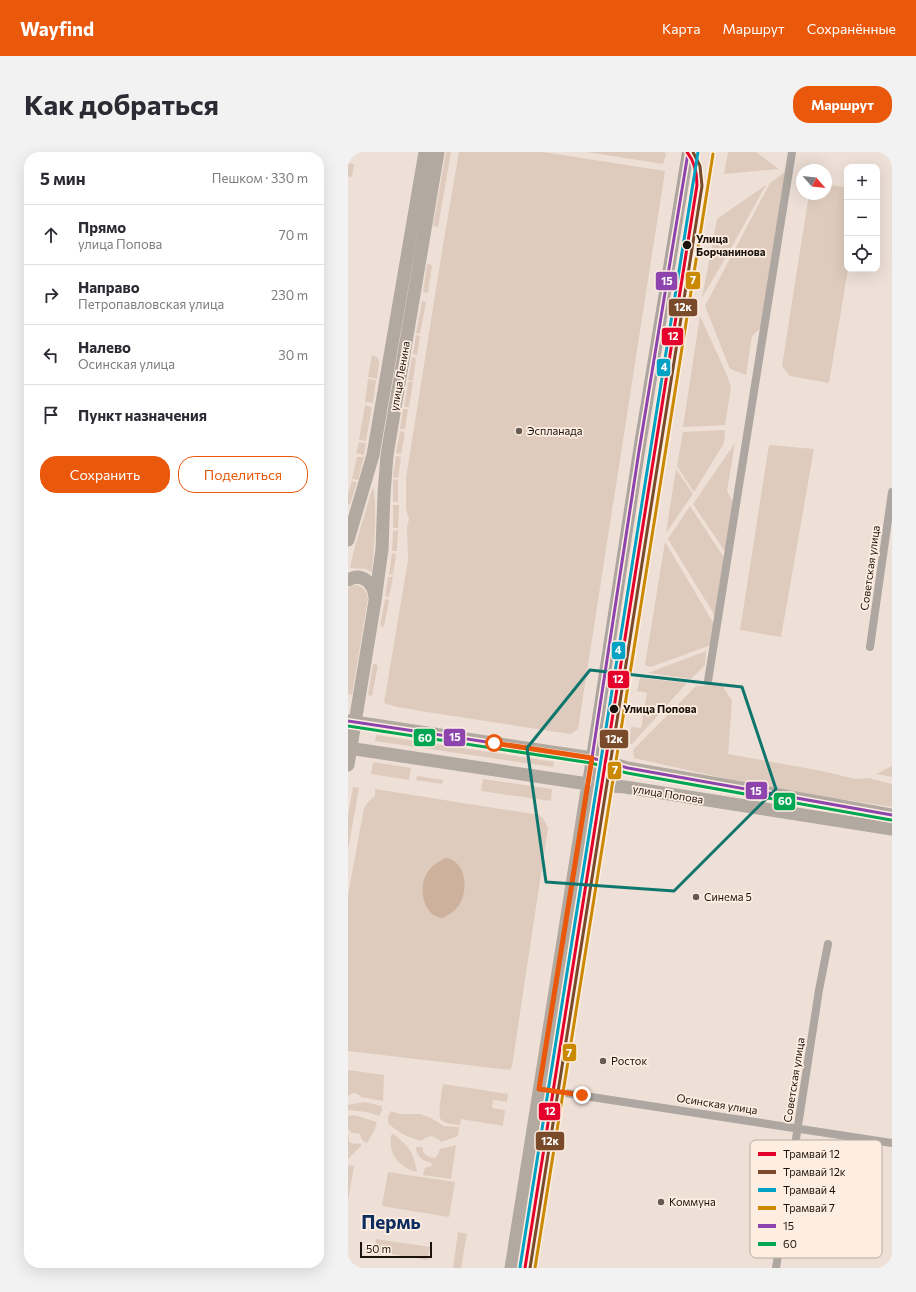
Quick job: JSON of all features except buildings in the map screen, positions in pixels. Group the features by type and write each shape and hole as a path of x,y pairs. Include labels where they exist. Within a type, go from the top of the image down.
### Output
{"main road":[{"name":"улица Ленина","path":"348,540 373,455 425,152"},
{"name":"улица Ленина","path":"348,765 352,722 375,601 382,549 387,455 438,152"},
{"path":"511,1268 687,152"},
{"name":"улица Ленина","path":"348,580 357,576 367,580 373,588 375,601"},
{"name":"улица Попова","path":"352,722 592,758 628,768 892,815"},
{"name":"улица Попова","path":"350,748 588,784 625,787 892,830"}],"street":[{"path":"708,681 792,152"},
{"name":"Советская улица","path":"870,647 892,493"},
{"name":"Советская улица","path":"796,1140 819,990 828,944"},
{"name":"Осинская улица","path":"539,1089 879,1140"},
{"name":"Осинская улица","path":"882,1141 892,1142"},
{"name":"Советская улица","path":"776,1268 778,1258"}],"highlighted area":[{"path":"590,670 742,687 776,789 674,891 546,882 527,748"}],"shaded area":[{"path":"446,152 451,152 438,227 433,226"},
{"name":"Эспланада","path":"459,152 543,152 665,171 578,729 570,734 397,707 384,703 408,560 407,528 409,519 406,509 406,478"},
{"path":"587,152 664,152 666,154 663,164"},
{"path":"728,152 756,152 779,169 724,174"},
{"path":"348,163 354,164 352,177 348,176"},
{"path":"785,172 761,328 752,336 746,375 730,369 705,306 770,183"},
{"path":"766,185 730,250 702,298 717,219"},
{"path":"832,185 844,187 844,272 848,272 829,383 790,376 782,366 808,200 832,200"},
{"path":"427,264 432,265 428,293 423,292"},
{"path":"422,301 426,302 420,334 416,333"},
{"path":"700,316 727,375 731,388 725,425 683,427"},
{"path":"416,335 420,336 417,355 413,354"},
{"path":"372,355 378,358 379,362 377,379 368,377"},
{"path":"412,357 416,358 413,381 408,380"},
{"path":"368,379 376,380 373,403 365,402"},
{"path":"408,382 413,382 409,407 404,407"},
{"path":"365,405 372,407 366,441 359,440"},
{"path":"403,409 408,409 405,429 400,429"},
{"path":"725,430 724,443 694,492 677,466 683,432"},
{"path":"400,431 405,433 401,454 396,453"},
{"path":"359,442 366,443 364,455 356,453"},
{"path":"735,443 727,491 733,502 726,553 693,504"},
{"path":"769,445 814,449 781,637 740,630"},
{"path":"396,456 401,457 398,478 393,477"},
{"path":"357,457 364,457 358,480 352,479"},
{"path":"676,469 693,494 666,533"},
{"path":"393,479 398,480 398,502 393,502"},
{"path":"352,481 357,482 350,505 348,504 348,494"},
{"path":"372,489 374,489 375,531 372,572 365,569 350,568"},
{"path":"393,505 399,505 398,528 393,528"},
{"path":"690,506 725,559 715,616 668,539"},
{"path":"398,530 397,551 392,551 393,531"},
{"path":"665,542 714,624 711,645 651,667 645,665"},
{"path":"392,553 396,554 393,575 389,574"},
{"path":"388,577 393,577 389,597 385,596"},
{"path":"357,585 364,590 368,598 352,695 348,694 348,589 351,586"},
{"path":"385,599 389,600 384,627 380,626"},
{"path":"706,651 705,665 691,679 648,673"},
{"path":"373,664 378,665 372,696 368,695"},
{"path":"640,678 687,683 632,744 629,743 631,727 641,728 647,693 637,691"},
{"path":"722,685 732,701 728,754 822,771 855,779 868,778 892,784 892,807 767,788 634,758 633,750 696,686"},
{"path":"376,735 554,762 553,767 375,741"},
{"path":"373,762 411,768 409,780 371,774"},
{"path":"892,766 892,777 876,774"},
{"path":"417,776 443,780 442,784 416,780"},
{"path":"483,779 552,789 551,801 481,791"},
{"path":"353,787 359,788 348,850 348,815"},
{"path":"375,789 539,815 543,818 548,828 512,1066 510,1070 348,1051 348,895 364,808 375,796"},
{"path":"446,858 453,860 458,864 462,870 465,884 462,899 459,905 452,913 442,918 431,913 427,908 423,896 423,883 429,870 436,863"},
{"path":"348,1070 384,1075 383,1101 361,1097 358,1094 353,1093 348,1096"},
{"path":"443,1084 508,1094 507,1102 493,1100 492,1108 505,1110 503,1126 461,1119 460,1125 441,1120 440,1108"},
{"path":"364,1102 382,1106 382,1111 379,1116 367,1112 348,1110 348,1105"},
{"path":"391,1111 400,1114 420,1114 431,1118 444,1126 459,1127 458,1136 441,1142 432,1136 425,1138 422,1141 404,1135 388,1123 388,1116"},
{"path":"354,1115 377,1122 367,1143 362,1140 360,1134 352,1133 348,1129 348,1116"},
{"path":"392,1133 403,1142 412,1154 417,1172 405,1167 396,1158 391,1147"},
{"path":"348,1135 351,1143 359,1143 362,1145 348,1159"},
{"path":"456,1145 451,1179 423,1175 425,1168 431,1166 432,1163 421,1158 417,1153 416,1147 422,1147 423,1152 426,1155 435,1158 440,1149"},
{"path":"348,1165 354,1166 348,1201"},
{"path":"388,1172 455,1182 449,1217 382,1206"},
{"path":"458,1232 467,1234 461,1268 453,1268"},
{"path":"376,1239 430,1247 427,1260 374,1251"}],"tram line":[{"name":"12","path":"525,1268 697,185 695,167 687,152"},
{"name":"12к","path":"530,1268 702,186 700,166 693,152"},
{"name":"4","path":"520,1267 698,152"},
{"name":"7","path":"535,1268 713,154"}],"transit line":[{"name":"15","path":"588,784 639,451 688,153"},
{"name":"15","path":"348,721 592,758 628,768 892,815"},
{"name":"60","path":"348,726 591,763 627,773 891,820"}],"place":[{"name":"Улица Борчанинова","path":"687,245"},
{"name":"Эспланада","path":"519,431"},
{"name":"Улица Попова","path":"614,709"},
{"name":"Синема 5","path":"696,897"},
{"name":"Росток","path":"603,1061"},
{"name":"Коммуна","path":"661,1202"}],"district":[{"name":"Пермь","path":"391,1222"}],"route":[{"path":"494,743 592,758 539,1089 582,1095"}]}
